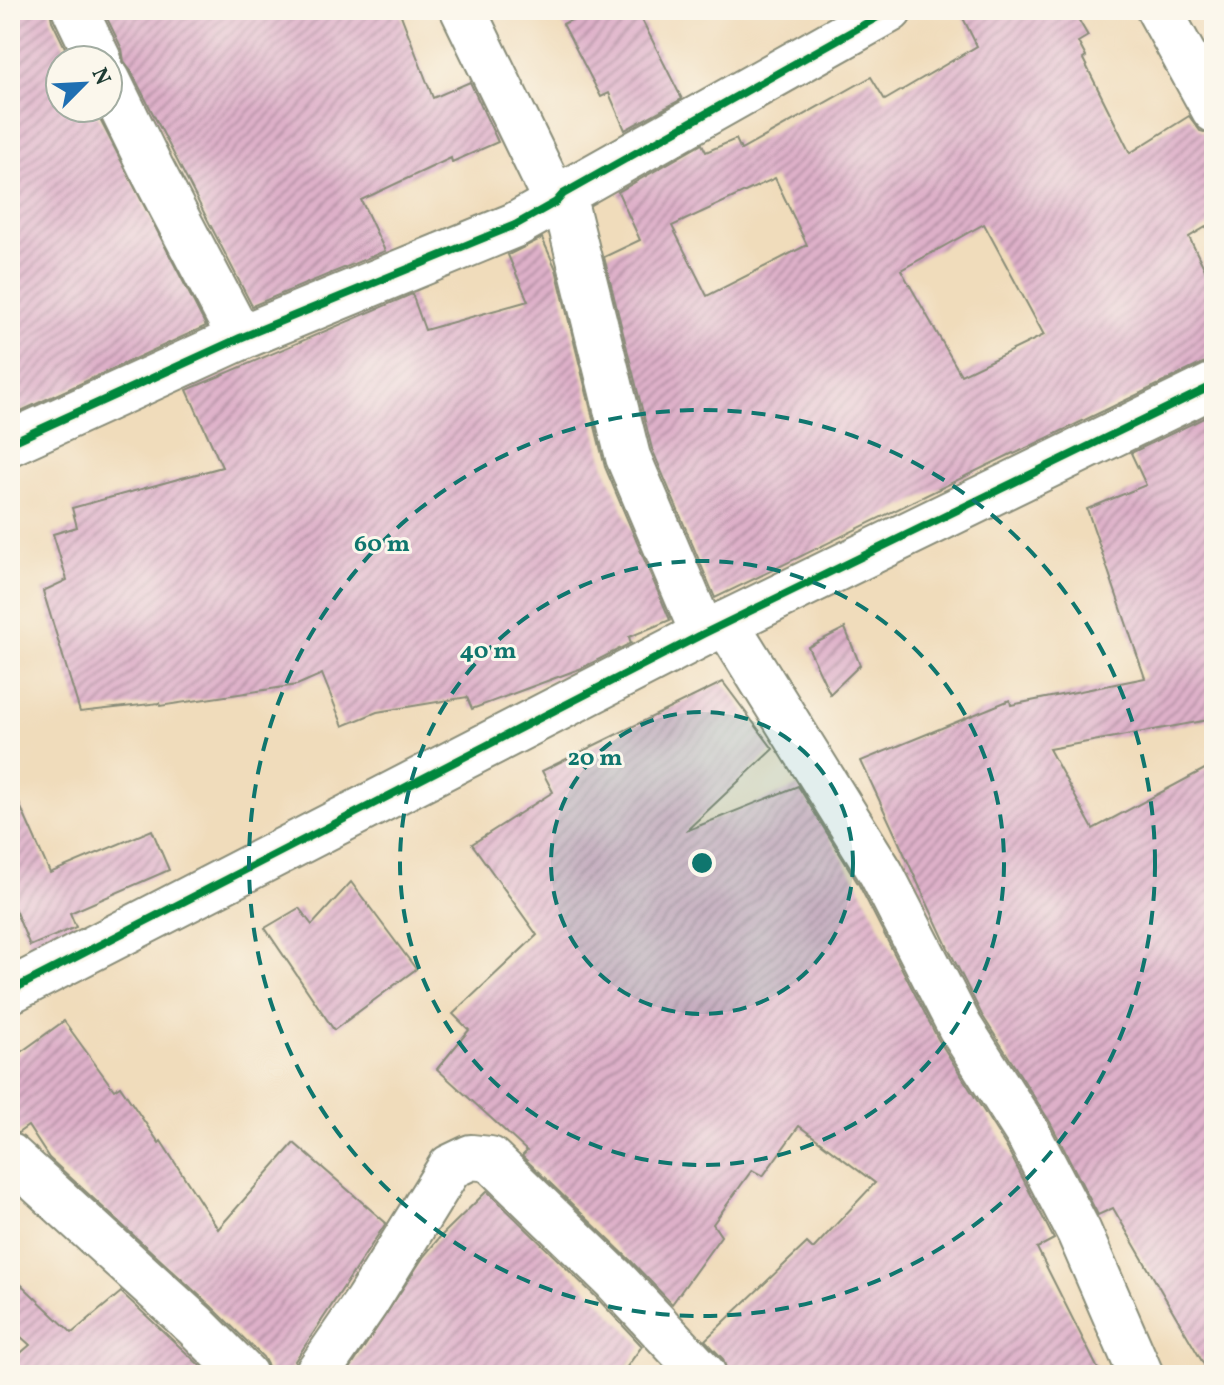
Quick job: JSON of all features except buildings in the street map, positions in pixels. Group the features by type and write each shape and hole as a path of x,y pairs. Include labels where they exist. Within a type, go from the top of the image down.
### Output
{"street":[{"path":"75,10 91,44"},
{"path":"463,10 559,198 628,457 715,628 881,873 960,1027 1028,1134 1079,1232 1141,1375"},
{"path":"10,443 240,338 515,225 890,10"},
{"path":"1159,10 1214,110"},
{"path":"124,113 240,338"},
{"path":"10,991 715,628 1214,385"},
{"path":"10,1156 195,1325 245,1375"},
{"path":"316,1375 367,1301 450,1167 471,1157 490,1159 614,1279 704,1375"}],"cycle path":[{"path":"10,443 240,338 515,225 556,202 563,194 890,10"},
{"path":"10,991 703,634 1214,385"}]}
